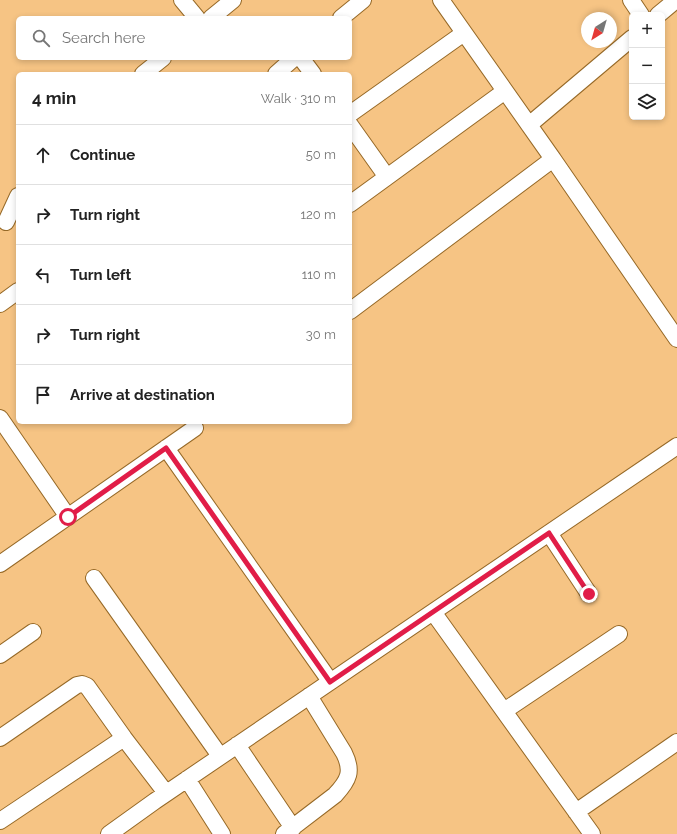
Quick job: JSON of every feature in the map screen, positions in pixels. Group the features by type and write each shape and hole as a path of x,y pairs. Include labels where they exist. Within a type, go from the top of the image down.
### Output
{"street":[{"path":"182,0 195,16"},
{"path":"214,16 234,0"},
{"path":"344,16 363,0"},
{"path":"441,0 677,339"},
{"path":"631,0 639,12"},
{"path":"662,12 676,0"},
{"path":"352,113 464,33"},
{"path":"529,125 629,41"},
{"path":"146,72 160,60"},
{"path":"278,72 292,60"},
{"path":"302,60 312,72"},
{"path":"352,203 505,91"},
{"path":"352,129 387,178"},
{"path":"352,310 553,159"},
{"path":"8,221 16,201"},
{"path":"0,304 16,292"},
{"path":"0,418 68,517"},
{"path":"0,564 166,448 197,424"},
{"path":"108,834 220,756 677,446"},
{"path":"166,448 330,682"},
{"path":"549,533 589,594"},
{"path":"94,578 220,756"},
{"path":"433,612 592,834"},
{"path":"0,655 33,632"},
{"path":"504,711 619,634"},
{"path":"0,738 76,685 82,684 87,686 166,793"},
{"path":"237,745 289,831 335,795 347,779 350,769 344,752 309,696"},
{"path":"0,821 124,738"},
{"path":"576,812 677,742"},
{"path":"187,779 214,831"}],"route":[{"path":"68,517 166,448 330,682 549,533 589,594"}]}
